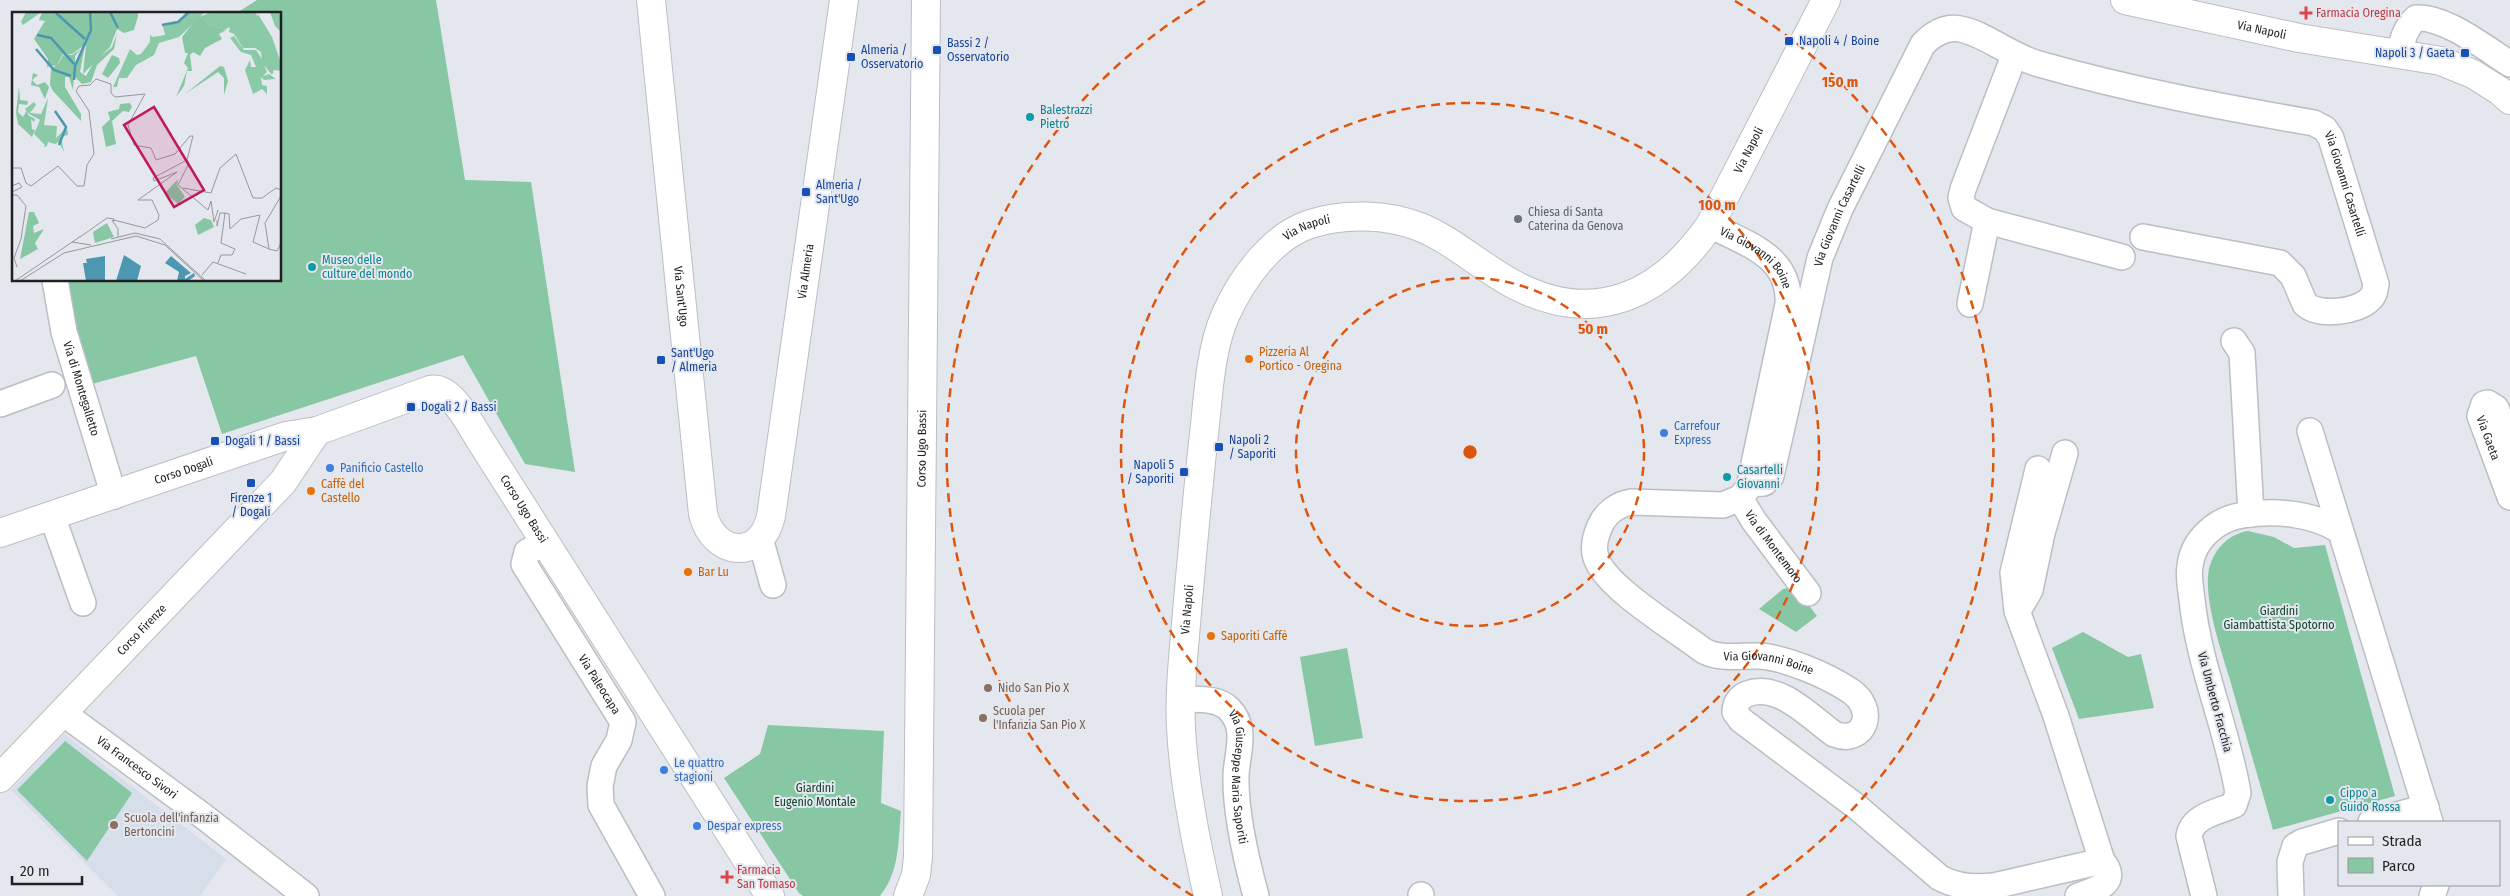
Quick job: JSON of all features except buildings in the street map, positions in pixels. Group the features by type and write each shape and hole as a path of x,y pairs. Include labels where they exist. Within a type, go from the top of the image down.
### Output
{"street":[{"name":"Via Sant'Ugo","path":"651,0 703,514 709,532 726,546 746,547 760,538"},
{"name":"Via Almeria","path":"760,538 768,527 772,516 844,0"},
{"name":"Corso Ugo Bassi","path":"908,896 916,875 918,857 926,0"},
{"name":"Via Napoli","path":"1208,896 1196,846 1182,738 1182,700 1196,503 1218,337 1225,316 1257,264 1284,236 1310,224 1327,220 1372,218 1394,220 1422,228 1514,285 1530,292 1564,302 1613,303 1653,282 1676,266 1689,253 1710,225 1826,0"},
{"name":"Via Napoli","path":"2125,0 2299,38 2456,65 2488,83 2510,100"},
{"path":"2399,55 2403,36 2410,24 2416,18 2428,18 2464,35 2510,64"},
{"name":"Via Giovanni Casartelli","path":"1745,491 1764,483 1771,476 1824,246 1863,161 1923,44 1938,32 1959,28 2014,56 2098,80 2187,100 2314,123 2320,126 2330,138 2376,284 2375,289 2370,300 2362,304 2336,311 2322,312 2305,304 2292,276 2280,263 2143,237"},
{"path":"2014,56 1962,194 1964,208 1987,220 2122,257"},
{"path":"1970,304 1987,220"},
{"name":"Via Giovanni Boine","path":"1710,225 1767,255 1783,273 1788,289 1788,304 1745,491 1723,505 1632,502 1619,506 1608,514 1597,531 1594,547 1597,560 1617,586 1704,651 1715,656 1777,658 1834,682 1858,697 1866,710 1866,720 1858,731 1848,736 1834,734 1788,701 1772,692 1757,691 1742,696 1737,703 1735,712 1741,720 1857,807 1940,878 1954,884 1980,888 2102,861"},
{"name":"Via di Montegalletto","path":"55,281 64,332 114,496"},
{"path":"2234,341 2242,353 2251,514"},
{"path":"0,404 52,385"},
{"name":"Corso Ugo Bassi","path":"317,431 430,390 442,391 455,402 770,896"},
{"name":"Via Gaeta","path":"2510,448 2496,408 2488,403 2484,404 2480,416 2510,497"},
{"name":"Corso Dogali","path":"0,534 286,436 317,431"},
{"name":"Corso Firenze","path":"0,778 283,482 317,431"},
{"path":"2310,431 2428,814 2378,821"},
{"path":"2017,611 2030,590 2040,541 2065,453"},
{"path":"2038,469 2013,573 2017,611 2056,716 2108,876 2105,883 2099,888 2078,896"},
{"name":"Via di Montemoro","path":"1745,491 1754,521 1808,593"},
{"name":"Via Umberto Fracchia","path":"2204,896 2189,836 2190,827 2197,820 2234,805 2238,792 2195,629 2190,565 2198,544 2208,531 2228,518 2251,514 2309,517 2339,530"},
{"path":"52,516 83,603"},
{"path":"760,538 774,585"},
{"name":"Via Paleocapa","path":"545,542 527,552 524,564 623,722 619,740 604,766 600,786 601,805 652,896"},
{"name":"Via Giuseppe Maria Saporiti","path":"1182,700 1212,701 1222,704 1236,718 1241,741 1236,791 1249,869 1256,896"},
{"name":"Via Francesco Sivori","path":"63,713 203,816 306,896"},
{"path":"2291,896 2290,862 2294,846 2338,831"}],"shaded area":[{"name":"Scuola dell'infanzia Bertoncini","path":"64,734 226,859 200,896 118,896 11,790"}],"green space":[{"path":"257,0 436,0 465,180 531,182 575,472 525,464 463,355 222,434 196,356 88,385 67,281 281,281 281,12 238,12"},
{"name":"Giardini Giambattista Spotorno","path":"2248,531 2274,537 2294,548 2325,545 2395,796 2273,830 2209,601 2208,576 2212,560 2220,546 2226,541 2233,536"},
{"path":"1791,587 1798,591 1817,616 1796,632 1759,609 1783,589"},
{"path":"2083,632 2128,657 2141,654 2154,708 2079,719 2052,648"},
{"path":"1347,648 1363,738 1315,746 1300,657"},
{"name":"Giardini Eugenio Montale","path":"768,725 884,731 881,803 901,811 895,866 887,886 880,896 803,896 799,893 724,778 760,754"},
{"path":"65,741 132,793 87,861 17,790"}],"place":[{"name":"Farmacia Oregina","path":"2306,13"},
{"name":"Napoli 4 / Boine","path":"1789,41"},
{"name":"Bassi 2 / Osservatorio","path":"937,50"},
{"name":"Napoli 3 / Gaeta","path":"2465,53"},
{"name":"Almeria / Osservatorio","path":"851,57"},
{"name":"Balestrazzi Pietro","path":"1030,117"},
{"name":"Almeria / Sant'Ugo","path":"806,192"},
{"name":"Chiesa di Santa Caterina da Genova","path":"1518,219"},
{"name":"Museo delle culture del mondo","path":"312,267"},
{"name":"Pizzeria Al Portico - Oregina","path":"1249,359"},
{"name":"Sant'Ugo / Almeria","path":"661,360"},
{"name":"Dogali 2 / Bassi","path":"411,407"},
{"name":"Carrefour Express","path":"1664,433"},
{"name":"Dogali 1 / Bassi","path":"215,441"},
{"name":"Napoli 2 / Saporiti","path":"1219,447"},
{"name":"Panificio Castello","path":"330,468"},
{"name":"Napoli 5 / Saporiti","path":"1184,472"},
{"name":"Casartelli Giovanni","path":"1727,477"},
{"name":"Firenze 1 / Dogali","path":"251,483"},
{"name":"Caffè del Castello","path":"311,491"},
{"name":"Bar Lu","path":"688,572"},
{"name":"Saporiti Caffè","path":"1211,636"},
{"name":"Nido San Pio X","path":"988,688"},
{"name":"Scuola per l'Infanzia San Pio X","path":"983,718"},
{"name":"Le quattro stagioni","path":"664,770"},
{"name":"Cippo a Guido Rossa","path":"2330,800"},
{"name":"Scuola dell'infanzia Bertoncini","path":"114,825"},
{"name":"Despar express","path":"697,826"},
{"name":"Farmacia San Tomaso","path":"727,877"}]}
